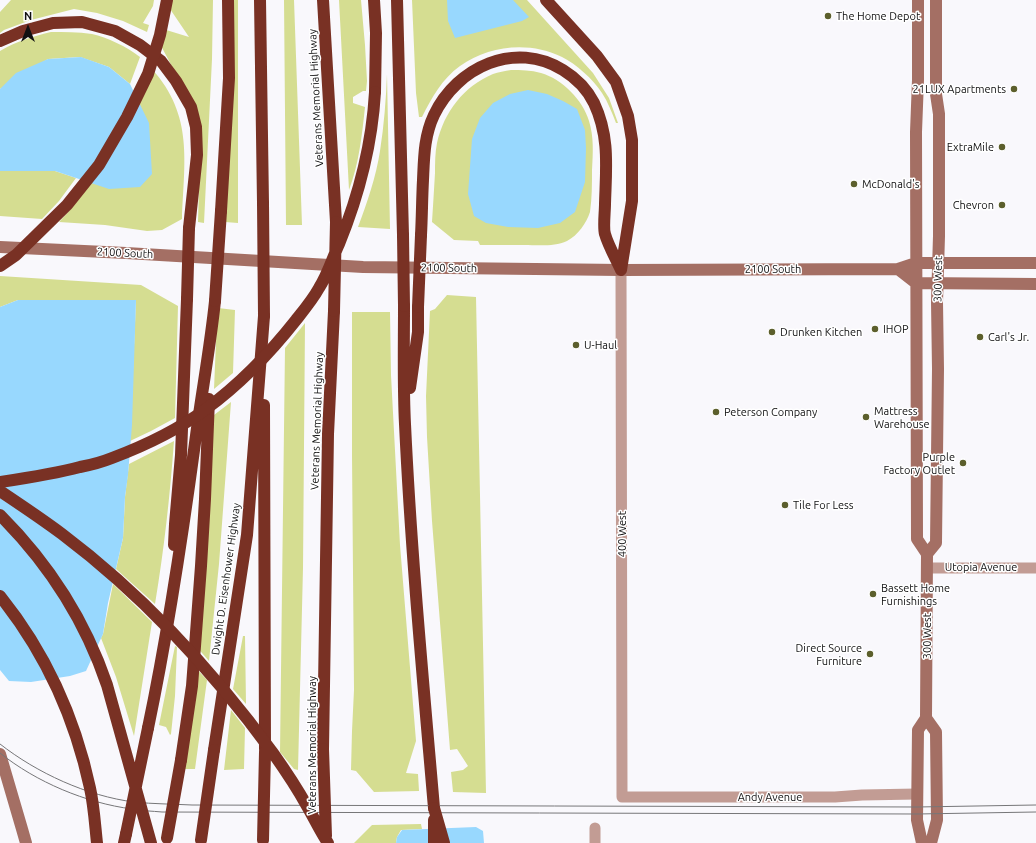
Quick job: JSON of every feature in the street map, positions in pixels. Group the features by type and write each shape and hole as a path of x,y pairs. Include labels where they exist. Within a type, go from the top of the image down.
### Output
{"highway":[{"path":"0,266 16,254 67,205 98,165 127,117 148,74 160,36 167,0"},
{"path":"125,839 172,603 211,334 215,301 229,78 228,0"},
{"path":"260,0 264,316 265,752 263,842"},
{"name":"Veterans Memorial Highway","path":"323,0 336,222 334,311 328,434 323,749 327,843"},
{"path":"366,0 375,73"},
{"path":"0,482 42,476 111,459 158,438 205,410 225,395 250,372 286,333 319,289 327,274 349,219 362,178 371,136 375,92 376,33 374,0"},
{"path":"397,0 403,235 405,423 413,551 434,808 434,843"},
{"path":"546,0 597,56 616,82 628,116 632,140 632,201 621,270"},
{"path":"0,41 23,31 52,23 82,22 115,31 140,45 161,61 176,81 191,106 196,127 197,155 189,228 181,455 175,524 172,603"},
{"path":"405,423 418,332 426,138 432,120 442,102 459,81 468,74 481,66 495,61 526,58 534,59 556,67 574,78 588,93 604,130 606,148 604,233 621,270"},
{"name":"Dwight D. Eisenhower Highway","path":"200,842 247,535 264,316"},
{"path":"167,840 192,686 206,499 211,334"},
{"path":"0,491 62,534 106,570 143,604 197,658 226,692 273,754 306,805 327,843"},
{"path":"0,515 26,543 52,576 72,607 91,643 108,684 151,843"},
{"path":"0,596 15,615 33,643 64,702 86,769 92,799 97,843"},
{"path":"434,808 440,843"},
{"path":"434,808 444,843"}],"main road":[{"name":"300 West","path":"918,0 918,80 916,132 917,539 927,554"},
{"name":"300 West","path":"922,843 917,820 918,730 926,718 927,554 936,543 939,114 936,94 936,0"},
{"name":"2100 South","path":"0,247 363,267 621,270 898,269 916,263 1036,263"},
{"path":"898,269 916,283 1036,284"},
{"path":"926,718 936,732 937,820 931,843"},
{"path":"0,754 26,843"}],"street":[{"name":"400 West","path":"621,270 622,797"},
{"name":"Utopia Avenue","path":"926,568 1036,568"},
{"name":"Andy Avenue","path":"622,797 835,797 917,794"},
{"path":"595,828 595,843"}],"green space":[{"path":"11,0 154,0 153,6 143,23 149,25 147,32 123,21 97,13 74,9 31,20 4,30 0,33 0,12"},
{"path":"169,0 213,0 212,59 204,223 198,222 200,149 175,72 160,44 163,29 189,37 168,6"},
{"path":"234,0 238,0 238,223 225,222"},
{"path":"284,0 294,0 302,225 286,225"},
{"path":"339,0 361,0 367,81 366,91 363,91 353,97 353,103 365,107 358,160 349,190"},
{"path":"412,0 527,0 593,73 609,98 618,123 616,123 602,93 589,77 578,68 562,57 550,52 523,47 484,53 460,66 443,83 422,117 419,117 416,93"},
{"path":"51,32 98,35 135,53 140,57 130,84 109,67 80,57 48,59 0,89 0,51 24,40"},
{"path":"152,69 175,104 184,140 182,219 162,230 147,231 105,225 59,222 71,209 139,102"},
{"path":"511,70 537,72 557,80 577,98 589,121 593,145 590,212 584,225 578,232 571,239 562,243 546,245 480,245 478,241 454,240 432,222 437,143 440,132 450,111 464,93 473,85 493,74"},
{"path":"387,74 390,229 358,227 371,190 378,161 384,122"},
{"path":"0,171 55,171 76,178 59,201 42,219 0,216"},
{"path":"0,276 141,285 178,306 175,418 130,441 136,300 18,300 0,307"},
{"path":"447,295 476,297 486,793 453,792 451,772 463,770 468,766 457,749 450,750 432,521 426,396 430,311 435,309"},
{"path":"218,308 235,310 233,373 214,389 217,318"},
{"path":"352,312 390,312 391,375 400,545 416,741 406,773 418,774 419,791 374,792 356,771 351,770 354,690"},
{"path":"305,323 303,568 298,770 294,769 280,752 285,348"},
{"path":"231,402 219,564 209,661 195,645 214,415"},
{"path":"174,441 171,482 155,604 116,569 123,538 125,497 129,464"},
{"path":"113,584 152,622 134,736 116,677 101,638"},
{"path":"243,636 245,636 246,704 233,689"},
{"path":"175,646 177,647 175,696 170,735 166,727 159,725"},
{"path":"193,665 207,680 195,769 182,769"},
{"path":"231,710 245,728 244,769 224,770"},
{"path":"421,824 422,829 401,830 397,837 396,843 354,843 372,825"}],"water":[{"path":"447,0 513,0 529,17 522,21 455,38 448,21"},
{"path":"81,57 109,67 130,84 149,123 152,174 140,187 109,189 55,171 0,171 0,89 16,73 48,59"},
{"path":"528,90 547,94 577,109 585,130 585,182 575,212 560,223 538,228 508,227 486,223 474,216 468,194 472,139 480,118 493,103 510,94"},
{"path":"18,300 136,300 132,425 125,497 123,538 108,603 103,634 86,671 70,676 31,682 9,681 0,670 0,307"},
{"path":"476,827 483,831 484,843 396,843 397,837 402,830"}],"tram line":[{"path":"0,744 14,755 63,782 116,799 148,803 192,805 917,807 1036,805"},
{"path":"0,753 29,773 62,790 97,802 115,806 162,812 917,814 1036,812"}],"place":[{"name":"The Home Depot","path":"828,16"},
{"name":"21LUX Apartments","path":"1014,89"},
{"name":"ExtraMile","path":"1002,147"},
{"name":"McDonald's","path":"854,184"},
{"name":"Chevron","path":"1002,205"},
{"name":"IHOP","path":"875,329"},
{"name":"Drunken Kitchen","path":"772,332"},
{"name":"Carl's Jr.","path":"980,337"},
{"name":"U-Haul","path":"576,345"},
{"name":"Peterson Company","path":"716,412"},
{"name":"Mattress Warehouse","path":"866,417"},
{"name":"Purple Factory Outlet","path":"963,463"},
{"name":"Tile For Less","path":"785,505"},
{"name":"Bassett Home Furnishings","path":"873,594"},
{"name":"Direct Source Furniture","path":"870,654"}]}
